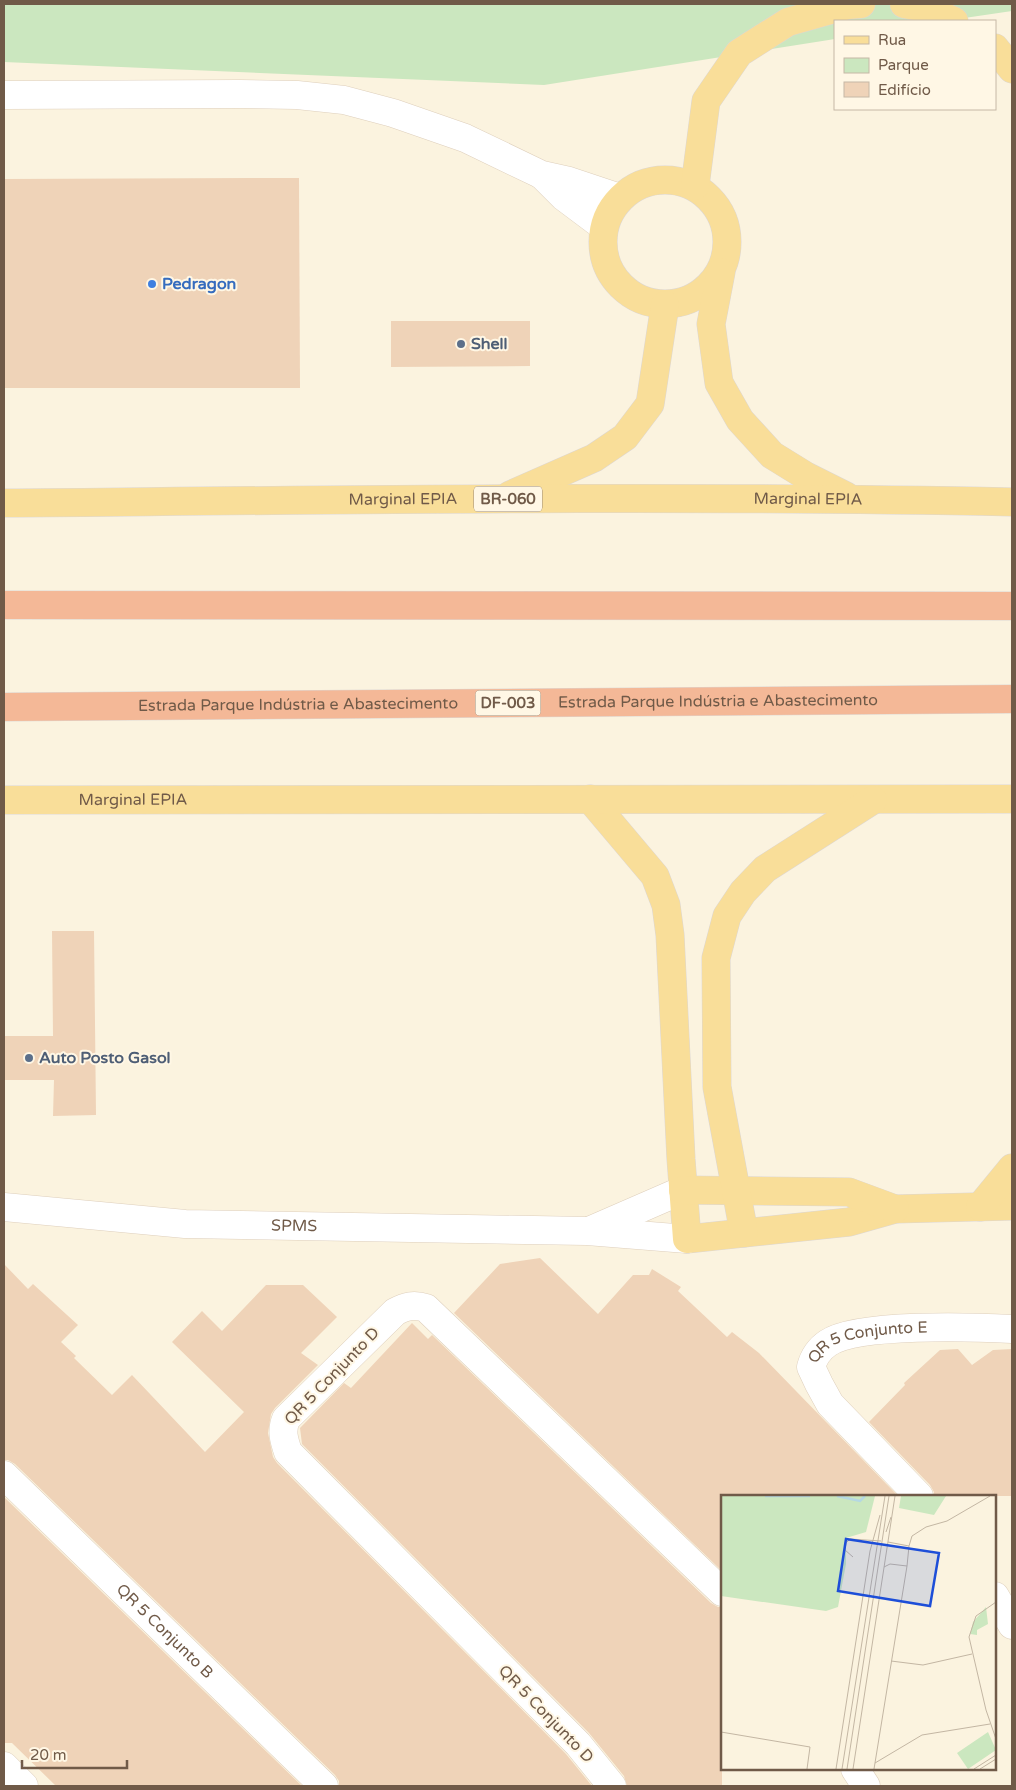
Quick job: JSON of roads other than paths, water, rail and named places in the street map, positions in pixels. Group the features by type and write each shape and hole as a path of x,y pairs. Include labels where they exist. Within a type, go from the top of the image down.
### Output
{"highway":[{"path":"4,606 1012,606"},
{"name":"Estrada Parque Indústria e Abastecimento","path":"4,707 1012,700"}],"main road":[{"path":"695,186 706,101 739,53 788,22 848,5 861,4"},
{"path":"904,4 925,8 952,20"},
{"path":"996,49 1012,69"},
{"path":"720,272 706,289 687,301 665,305 637,298 616,281 604,256 604,227 610,211 620,198 642,183 669,179 695,186 714,202 725,223 728,248 720,272 711,324 719,383 740,420 772,454 806,476 852,499"},
{"path":"500,499 594,458 625,437 650,404 665,305"},
{"name":"Marginal EPIA","path":"4,502 452,498 852,499 1012,502"},
{"path":"590,799 655,876 666,905 670,935 687,1239 849,1222 895,1209 1012,1206"},
{"name":"Marginal EPIA","path":"4,800 1012,799"},
{"path":"744,1233 718,1087 716,958 727,916 743,892 765,869 874,800"},
{"path":"727,1137 747,1163 759,1174 780,1184 801,1190"},
{"path":"980,1207 1012,1168"},
{"path":"683,1190 849,1192 895,1209"}],"street":[{"path":"4,95 240,94 297,95 344,100 393,113 465,138 542,175 569,181 620,198"},
{"path":"542,175 564,197 604,227"},
{"name":"SPMS","path":"587,1231 683,1190"},
{"name":"SPMS","path":"4,1207 185,1224 587,1231 687,1239"},
{"name":"QR 5 Conjunto D","path":"612,1786 578,1744 288,1452 282,1427 286,1419 395,1312 406,1306 418,1305 426,1308 721,1591"},
{"name":"QR 5 Conjunto E","path":"918,1495 830,1404 810,1367 814,1355 829,1342 848,1335 895,1328 1012,1329"},
{"name":"QR 5 Conjunto B","path":"4,1475 324,1786"},
{"path":"996,1598 1012,1625"},
{"path":"4,1766 24,1786"},
{"path":"856,1770 866,1786"}],"place":[{"name":"Pedragon","path":"152,284"},
{"name":"Shell","path":"461,344"},
{"name":"Auto Posto Gasol","path":"29,1058"}]}
